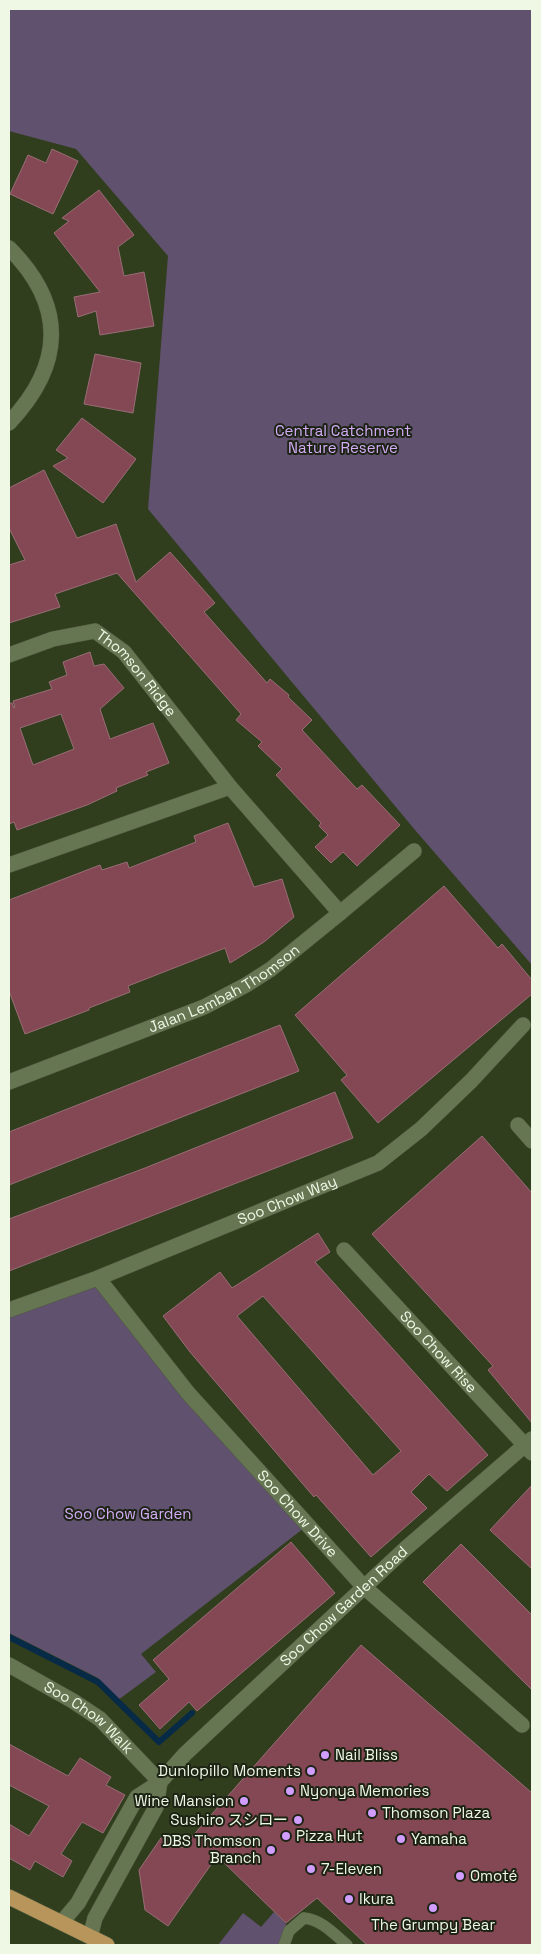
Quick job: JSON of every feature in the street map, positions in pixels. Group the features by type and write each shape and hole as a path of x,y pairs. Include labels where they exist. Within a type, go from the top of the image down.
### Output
{"main road":[{"path":"9,1897 107,1945"}],"street":[{"path":"9,248 26,266 40,287 49,314 52,341 47,365 40,381 24,407 9,423"},
{"name":"Thomson Ridge","path":"9,655 53,639 95,631 124,652 230,787 340,913"},
{"path":"9,865 230,787"},
{"name":"Jalan Lembah Thomson","path":"9,1082 212,1002 246,985 271,969 414,851"},
{"name":"Soo Chow Way","path":"9,1310 98,1278 378,1163 421,1129 471,1081 524,1025"},
{"path":"518,1125 532,1141"},
{"name":"Soo Chow Rise","path":"344,1250 530,1446"},
{"name":"Soo Chow Drive","path":"98,1278 188,1393 364,1587 522,1726"},
{"name":"Soo Chow Garden Road","path":"62,1922 78,1903 137,1797 160,1782 184,1754 405,1549 530,1446"},
{"name":"Soo Chow Walk","path":"9,1665 100,1719 160,1782"},
{"path":"90,1937 95,1918 156,1807 160,1782"}],"lane":[{"path":"284,1945 289,1931 304,1918 312,1919 325,1926 347,1945"}],"green space":[{"name":"Central Catchment Nature Reserve","path":"9,9 532,9 532,965 415,830 148,509 168,256 76,149 9,131"},
{"name":"Soo Chow Garden","path":"96,1278 304,1528 141,1654 156,1672 118,1700 98,1678 9,1633 9,1310"},
{"path":"274,1912 283,1920 288,1930 284,1945 218,1945 243,1913 261,1927"}],"building":[{"path":"52,149 78,161 53,214 10,194 28,155 46,163"},
{"path":"99,190 134,235 118,247 124,276 144,272 154,326 100,335 96,311 78,317 74,297 100,292 54,233 69,221 62,218"},
{"path":"95,354 141,363 133,413 84,404"},
{"path":"82,418 136,459 103,503 53,466 68,458 56,450"},
{"path":"44,470 77,538 116,524 136,582 170,552 215,603 204,612 267,683 270,679 289,695 288,697 312,720 302,730 357,789 362,785 400,825 357,866 343,852 331,863 315,847 328,835 319,826 321,823 276,775 282,769 258,746 262,742 236,720 241,714 117,573 55,594 60,607 9,623 9,565 25,560 9,528 9,488"},
{"path":"90,652 94,666 104,664 124,688 100,709 110,739 153,723 169,763 146,772 148,775 116,788 117,791 87,805 17,830 14,822 9,824 9,703 12,703 14,708 13,701 52,689 49,682 67,675 63,662","holes":["61,714 74,749 33,765 20,728"]},
{"path":"228,823 254,887 282,879 294,917 264,942 230,963 225,948 128,986 130,992 25,1034 9,991 9,900 100,865 102,870 127,862 129,868 196,842 194,836"},
{"path":"444,886 498,948 502,944 532,980 532,994 378,1123 341,1080 347,1075 295,1015"},
{"path":"280,1025 299,1071 9,1185 9,1132"},
{"path":"335,1092 353,1138 9,1271 9,1219 145,1168"},
{"path":"482,1136 532,1193 532,1423 488,1370 493,1366 372,1234"},
{"path":"318,1233 330,1252 315,1262 488,1455 447,1491 429,1474 411,1492 427,1508 371,1557 316,1495 314,1497 190,1352 163,1316 220,1272 232,1288","holes":["263,1296 401,1451 373,1475 237,1316"]},
{"path":"532,1485 532,1569 490,1530"},
{"path":"291,1542 335,1593 197,1711 189,1702 160,1729 139,1705 169,1679 153,1660"},
{"path":"461,1544 532,1615 532,1690 423,1582"},
{"name":"Thomson Plaza","path":"361,1645 532,1793 532,1945 367,1945 317,1898 286,1923 217,1856 168,1926 145,1910 139,1870 163,1835 182,1848"},
{"path":"9,1744 68,1776 80,1758 111,1777 106,1785 125,1795 103,1833 82,1822 61,1854 72,1861 63,1877 35,1861 30,1870 9,1858 9,1824 29,1836 49,1806 9,1785"}],"waterway":[{"path":"9,1637 98,1682 159,1742 192,1713"}],"place":[{"name":"Nail Bliss","path":"325,1755"},
{"name":"Dunlopillo Moments","path":"311,1771"},
{"name":"Nyonya Memories","path":"290,1791"},
{"name":"Wine Mansion","path":"244,1801"},
{"name":"Thomson Plaza","path":"372,1813"},
{"name":"Sushiro スシロー","path":"298,1820"},
{"name":"Pizza Hut","path":"286,1836"},
{"name":"Yamaha","path":"401,1839"},
{"name":"DBS Thomson Branch","path":"271,1850"},
{"name":"7-Eleven","path":"311,1869"},
{"name":"Omoté","path":"460,1876"},
{"name":"Ikura","path":"349,1899"},
{"name":"The Grumpy Bear","path":"433,1908"}]}
